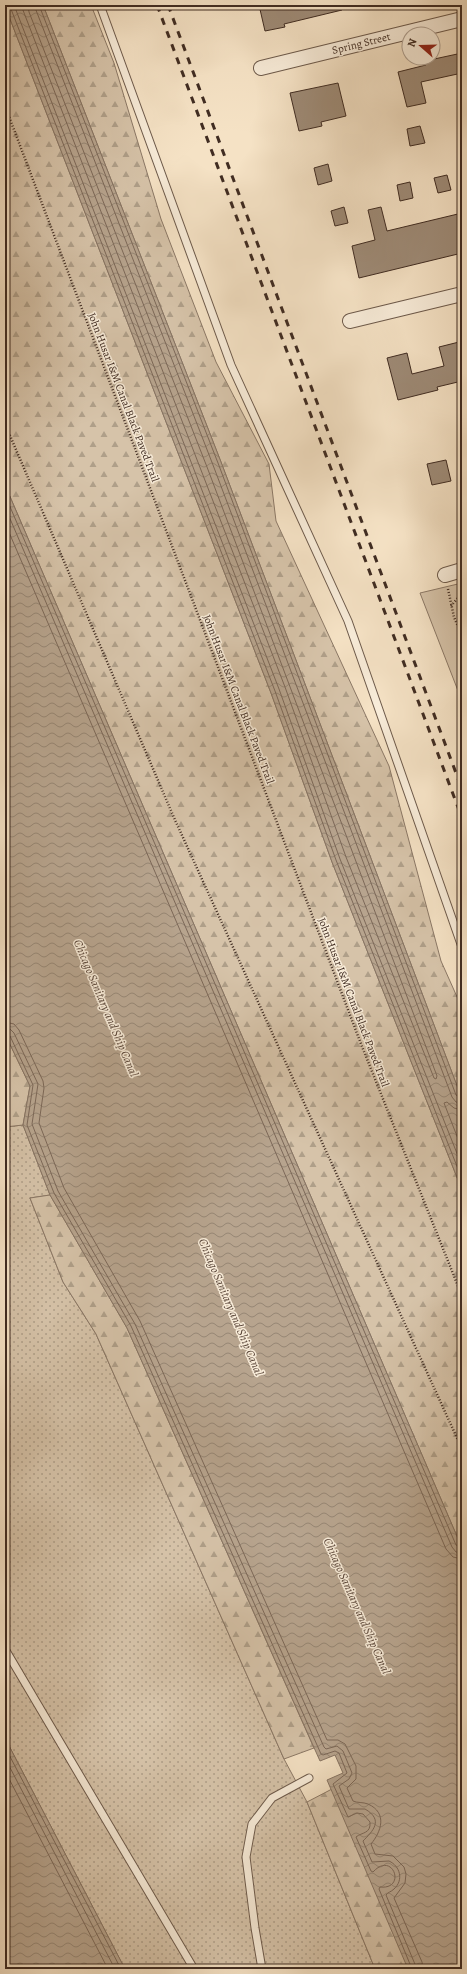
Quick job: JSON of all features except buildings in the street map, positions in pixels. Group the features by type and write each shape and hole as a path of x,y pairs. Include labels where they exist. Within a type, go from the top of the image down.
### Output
{"street":[{"name":"Spring Street","path":"260,68 462,19"},
{"path":"350,321 462,294"},
{"path":"445,575 462,570"}],"lane":[{"path":"100,5 231,365 348,621 462,947"},
{"path":"5,1649 194,1969"},
{"path":"262,1969 246,1857 252,1824 272,1798 309,1778"}],"path":[{"name":"John Husar I&M Canal Black Paved Trail","path":"5,106 361,1044 462,1296"},
{"path":"5,424 175,820 462,1449"},
{"path":"445,575 451,606 462,636"},
{"path":"451,606 462,593"}],"green space":[{"path":"43,5 91,5 114,63 161,219 216,362 269,464 276,521 389,766 441,961 462,1008 462,1099 221,462"},
{"path":"5,6 271,693 332,862 462,1190 462,1548 5,485"},
{"path":"462,583 462,701 420,593"},
{"path":"5,1034 30,1086 23,1125 5,1127"},
{"path":"23,1125 50,1195 30,1198 63,1282 96,1334 284,1759 307,1802 375,1969 125,1969 5,1738 5,1127"},
{"path":"50,1195 127,1328 314,1748 284,1759 96,1334 63,1282 30,1198"},
{"path":"332,1789 409,1969 375,1969 307,1802"}],"water":[{"path":"43,5 221,462 462,1099 462,1190 332,862 271,693 5,6"},
{"name":"Chicago Sanitary and Ship Canal","path":"5,485 462,1548 462,1969 408,1969 327,1780 343,1773 335,1755 320,1761 127,1328 50,1195 23,1125 30,1086 5,1034"},
{"path":"5,1738 125,1969 5,1969"}],"railway":[{"path":"157,5 462,818"},
{"path":"168,5 462,789"}]}
